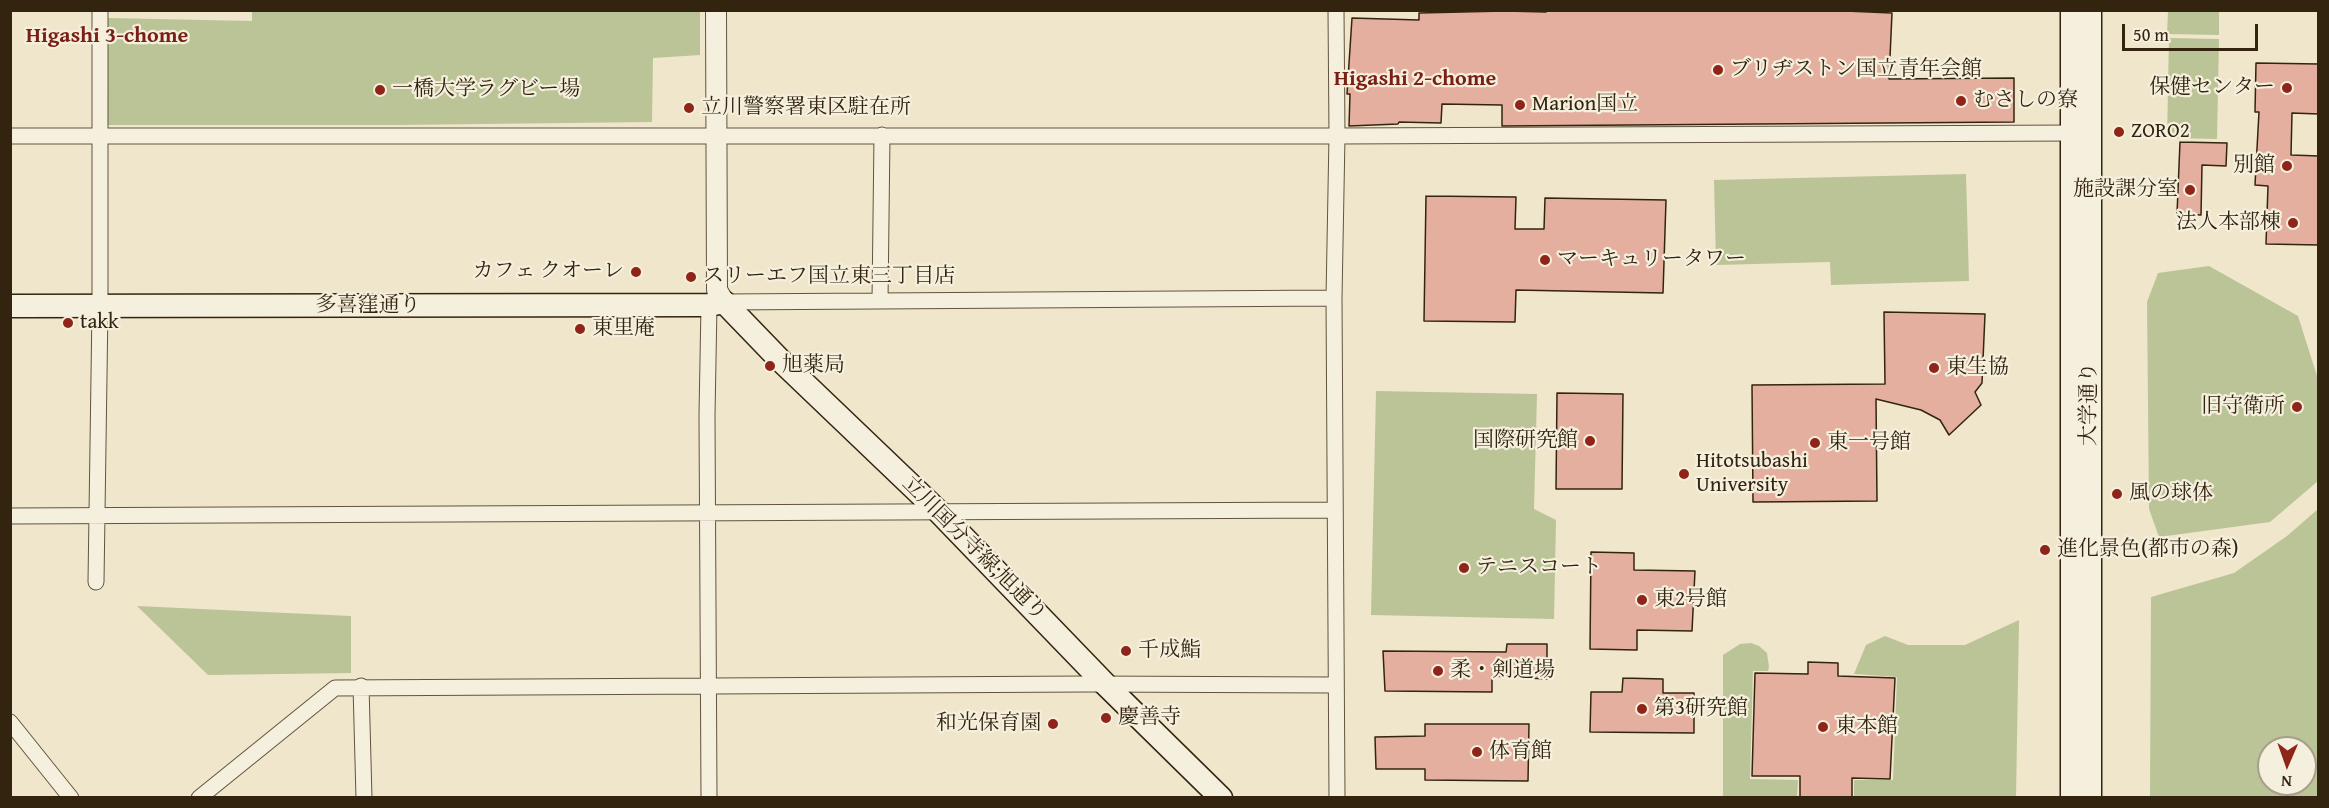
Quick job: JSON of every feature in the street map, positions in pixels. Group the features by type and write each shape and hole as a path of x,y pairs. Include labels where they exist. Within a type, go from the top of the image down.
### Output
{"main road":[{"name":"大学通り","path":"2072,10 2081,132 2090,798"},
{"name":"大学通り","path":"2072,798 2081,132 2090,10"},
{"name":"多喜窪通り","path":"10,306 717,304"},
{"name":"立川国分寺線;旭通り","path":"717,304 779,359 939,512 1105,684 1221,798"}],"street":[{"path":"96,582 100,307 100,10"},
{"path":"709,798 707,514 717,304 716,10"},
{"path":"1336,10 1337,136 1334,298 1337,798"},
{"path":"10,136 100,138 1337,136 2081,132"},
{"path":"880,301 882,135"},
{"path":"717,304 1334,298"},
{"path":"10,516 1335,510"},
{"path":"199,798 335,688 361,686 1335,685"},
{"path":"361,686 364,798"},
{"path":"10,722 71,798"}],"green space":[{"name":"一橋大学ラグビー場","path":"252,11 700,11 700,55 653,58 652,122 108,125 108,18 252,21"},
{"path":"2168,11 2219,11 2219,35 2167,34"},
{"path":"2169,38 2219,39 2217,139 2167,138"},
{"path":"1966,174 1969,281 1831,285 1830,262 1716,265 1714,180"},
{"path":"2209,266 2298,316 2318,379 2318,481 2270,522 2159,537 2149,509 2147,302 2158,273"},
{"path":"1376,391 1537,394 1534,509 1556,520 1554,619 1371,615"},
{"path":"2318,509 2318,797 2150,797 2151,597 2234,573 2287,536"},
{"path":"137,606 351,616 351,673 208,675"},
{"path":"2019,620 2016,797 1854,797 1854,780 1893,780 1897,677 1854,674 1866,645 1885,636 1908,645 1965,645"},
{"path":"1751,643 1767,653 1769,667 1768,671 1753,671 1750,779 1798,780 1797,797 1723,797 1723,655 1740,644"}],"building":[{"name":"ブリヂストン国立青年会館","path":"1547,10 1822,10 1892,13 1889,79 2014,78 2014,122 1502,126 1502,105 1442,104 1441,123 1399,122 1398,124 1349,126 1350,94 1347,94 1352,18 1419,20 1419,13 1546,12"},
{"path":"2256,63 2319,64 2319,114 2292,113 2291,155 2319,156 2319,245 2266,244 2268,186 2255,185 2259,112 2255,112"},
{"name":"施設課分室","path":"2180,142 2227,143 2226,166 2202,165 2201,215 2177,214"},
{"name":"マーキュリータワー","path":"1426,196 1516,197 1515,229 1544,229 1545,198 1666,200 1663,293 1516,290 1515,322 1424,321"},
{"path":"1884,312 1985,314 1982,383 1975,392 1981,405 1949,435 1940,420 1921,410 1876,399 1877,501 1753,502 1752,385 1885,384"},
{"name":"国際研究館","path":"1557,393 1623,394 1622,489 1556,489"},
{"name":"東2号館","path":"1591,552 1634,553 1634,570 1695,571 1692,631 1637,630 1637,650 1590,649"},
{"name":"柔・剣道場","path":"1507,644 1547,644 1547,679 1492,676 1492,692 1385,691 1383,651 1506,652"},
{"name":"東本館","path":"1808,662 1838,663 1838,676 1895,678 1890,779 1852,778 1852,798 1800,798 1800,776 1752,776 1755,673 1808,674"},
{"name":"第3研究館","path":"1623,678 1663,679 1663,693 1694,693 1694,733 1590,732 1591,692 1622,692"},
{"name":"体育館","path":"1425,724 1529,724 1528,781 1425,780 1425,769 1376,769 1375,737 1425,736"}],"place":[{"name":"ブリヂストン国立青年会館","path":"1718,70"},
{"name":"保健センター","path":"2287,88"},
{"name":"一橋大学ラグビー場","path":"380,90"},
{"name":"むさしの寮","path":"1961,101"},
{"name":"Marion国立","path":"1520,105"},
{"name":"立川警察署東区駐在所","path":"689,108"},
{"name":"ZORO2","path":"2119,132"},
{"name":"別館","path":"2287,166"},
{"name":"施設課分室","path":"2190,190"},
{"name":"法人本部棟","path":"2293,223"},
{"name":"マーキュリータワー","path":"1545,260"},
{"name":"カフェ クオーレ","path":"636,272"},
{"name":"スリーエフ国立東三丁目店","path":"691,277"},
{"name":"takk","path":"68,323"},
{"name":"東里庵","path":"580,329"},
{"name":"旭薬局","path":"770,366"},
{"name":"東生協","path":"1934,368"},
{"name":"旧守衛所","path":"2297,407"},
{"name":"国際研究館","path":"1590,441"},
{"name":"東一号館","path":"1815,443"},
{"name":"Hitotsubashi University","path":"1684,474"},
{"name":"風の球体","path":"2117,494"},
{"name":"進化景色(都市の森)","path":"2045,550"},
{"name":"テニスコート","path":"1464,568"},
{"name":"東2号館","path":"1642,600"},
{"name":"千成鮨","path":"1126,651"},
{"name":"柔・剣道場","path":"1438,671"},
{"name":"第3研究館","path":"1642,709"},
{"name":"慶善寺","path":"1106,718"},
{"name":"和光保育園","path":"1053,724"},
{"name":"東本館","path":"1823,727"},
{"name":"体育館","path":"1477,752"}],"district":[{"name":"Higashi 3-chome","path":"107,36"},
{"name":"Higashi 2-chome","path":"1415,79"}]}
